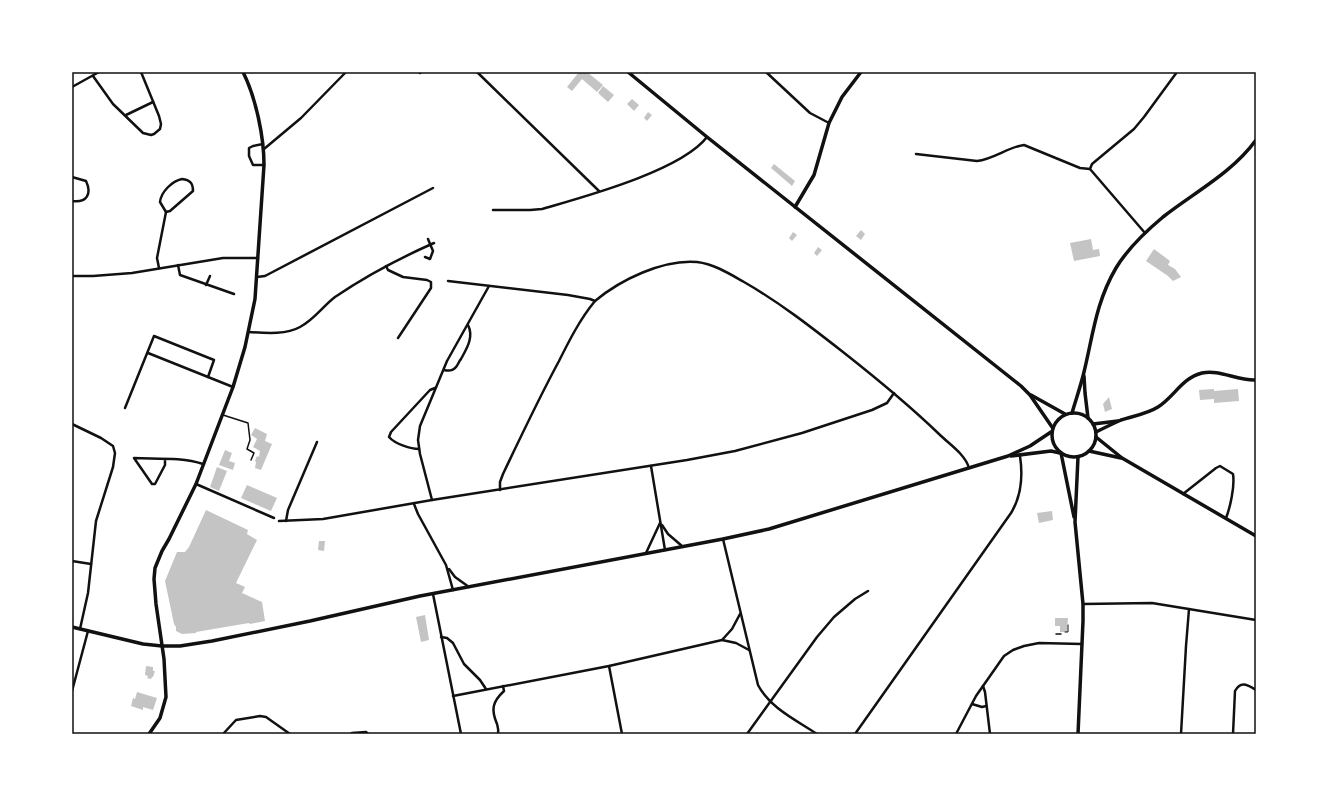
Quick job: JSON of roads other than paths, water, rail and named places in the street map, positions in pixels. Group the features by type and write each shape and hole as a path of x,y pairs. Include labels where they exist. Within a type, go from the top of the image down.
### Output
{"main road":[{"path":"149,734 160,718 166,697 162,646 156,604 154,579 155,568 196,484 233,387 249,332 255,299 264,166 264,144 252,94 243,72"},
{"path":"628,72 707,137 1018,383 1030,395 1052,429 1053,443 1060,453 1075,522 1083,604 1078,734"},
{"path":"795,207 814,175 829,123 842,97 861,72"},
{"path":"1072,412 1084,371 1094,320 1107,286 1124,256 1133,245 1167,215 1238,162 1256,140"},
{"path":"1084,371 1088,418"},
{"path":"1096,432 1121,420 1156,408 1166,401 1185,382 1193,376 1202,373 1216,372 1256,380"},
{"path":"1030,395 1065,414"},
{"path":"72,627 143,644 162,646 180,646 212,640 453,590 682,546 723,540 773,528 1008,456 1030,446 1052,429 1060,417 1072,412 1088,418 1093,424 1096,432 1095,442 1089,451 1078,457 1051,451 1020,456 1008,456"},
{"path":"1093,424 1121,420"},
{"path":"1096,437 1122,458 1256,536"},
{"path":"1089,451 1122,458"},
{"path":"1075,522 1078,457"}],"street":[{"path":"72,86 99,72"},
{"path":"93,76 113,104 143,133 154,134 160,129 161,124 141,72"},
{"path":"264,149 301,118 346,72"},
{"path":"477,72 599,191"},
{"path":"766,72 810,113 829,123"},
{"path":"1090,169 1092,164 1134,129 1177,72"},
{"path":"126,115 153,102"},
{"path":"493,210 530,210 542,208 638,179 697,148 707,137"},
{"path":"264,144 249,148 249,156 253,165 264,166"},
{"path":"916,154 977,162 1024,145 1080,168 1090,169 1145,234"},
{"path":"72,177 86,181 89,188 88,195 82,201 72,201"},
{"path":"159,268 157,258 166,212 160,202 162,193 179,180 187,180 191,182 193,191 170,211 166,212"},
{"path":"257,277 265,276 433,188"},
{"path":"425,257 430,259 433,250 428,239"},
{"path":"249,332 283,332 299,328 334,298 386,266 434,243"},
{"path":"72,276 132,273 223,258 258,258"},
{"path":"500,490 500,482 503,474 534,408 574,332 588,309 595,301 628,279 649,270 669,265 697,262 710,265 726,272 758,290 810,326 894,393 962,457 968,464 969,468"},
{"path":"178,265 180,275 234,294"},
{"path":"386,266 388,270 403,277 431,282 431,288 398,338"},
{"path":"206,285 210,276"},
{"path":"448,281 568,296 595,301"},
{"path":"432,500 419,449 418,440 420,426 444,370 489,286"},
{"path":"444,370 450,371 456,368 467,348 471,336 468,324"},
{"path":"125,408 154,336 214,360 208,377"},
{"path":"148,353 233,387"},
{"path":"419,449 414,449 391,439 389,436 430,390 436,388"},
{"path":"279,521 323,519 432,500 651,466 734,451 802,433 872,410 886,403 894,393"},
{"path":"72,424 101,438 113,446 116,453 96,521 88,592 80,629"},
{"path":"286,521 288,510 317,442"},
{"path":"855,734 1011,513 1018,500 1022,481 1020,456"},
{"path":"165,459 165,465 155,484 152,484 134,458 165,459 203,464"},
{"path":"651,466 665,550"},
{"path":"1183,494 1220,466 1233,474 1234,480 1226,518"},
{"path":"196,484 274,518"},
{"path":"414,504 446,565 455,577 469,587"},
{"path":"660,523 668,534 682,546"},
{"path":"646,553 660,523"},
{"path":"723,540 758,685 770,703 816,734"},
{"path":"72,561 91,564"},
{"path":"446,565 453,590"},
{"path":"747,734 817,637 834,616 855,599 868,591"},
{"path":"433,594 461,734"},
{"path":"1083,604 1138,602 1152,603 1256,620"},
{"path":"1181,734 1189,609"},
{"path":"722,640 732,629 740,614"},
{"path":"72,691 88,631"},
{"path":"441,637 447,638 453,643 464,664 480,680 486,689"},
{"path":"454,696 609,666 722,640 736,643 749,650"},
{"path":"956,734 983,686 1004,656 1013,650 1039,643 1082,644"},
{"path":"609,666 622,734"},
{"path":"1233,734 1235,691 1240,684 1245,683 1256,690"},
{"path":"498,734 499,731 493,707 498,696 504,691 503,686"},
{"path":"983,686 990,734"},
{"path":"972,704 982,707 986,706"},
{"path":"223,734 236,720 260,716 266,717 290,734"},
{"path":"351,734 358,732 366,732 368,734"}],"lane":[{"path":"222,415 248,423 250,440 247,449 254,452 251,460"},
{"path":"1056,634 1061,634"}]}
